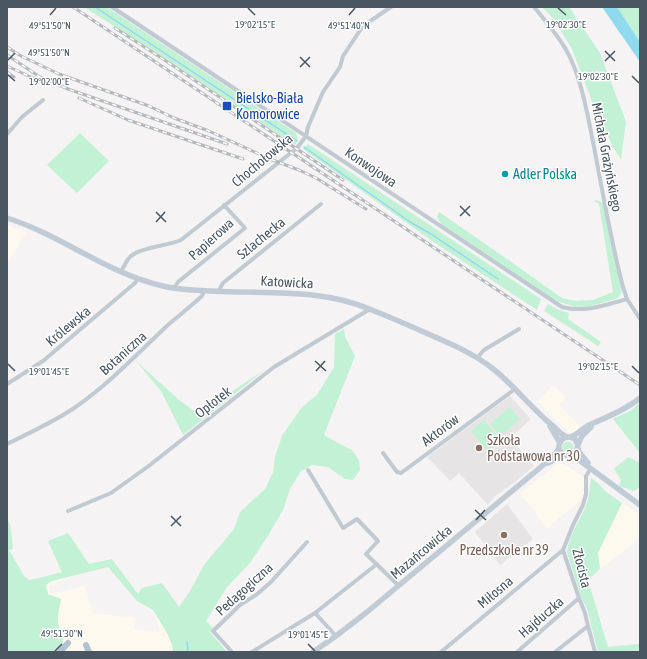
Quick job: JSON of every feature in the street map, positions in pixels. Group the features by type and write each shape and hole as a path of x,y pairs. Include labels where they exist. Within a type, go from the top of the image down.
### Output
{"main road":[{"path":"60,652 68,643"},
{"path":"86,645 89,652"}],"street":[{"name":"Konwojowa","path":"112,7 562,307 574,310 588,309 627,299"},
{"name":"Chochołowska","path":"121,271 130,256 139,250 171,244 181,240 292,152 306,136 308,127 323,92 340,67 343,56 363,26 391,7"},
{"name":"Michała Grażyńskiego","path":"534,7 549,24 566,49 576,74 585,103 618,266 627,299 640,319"},
{"path":"7,134 22,117 43,100"},
{"name":"Szlachecka","path":"218,292 223,283 321,204"},
{"name":"Papierowa","path":"174,288 178,282 245,228 224,205"},
{"name":"Katowicka","path":"7,218 38,230 121,271 138,278 174,288 218,292 313,295 331,297 371,309 448,343 492,367 545,419 563,435 569,437"},
{"name":"Królewska","path":"7,384 43,361 135,283 138,278"},
{"name":"Botaniczna","path":"7,444 44,426 77,406 141,352 169,324 202,296 204,291"},
{"name":"Opłotek","path":"68,511 111,493 150,465 274,367 371,309"},
{"path":"477,358 484,350 519,329"},
{"name":"Aktorów","path":"383,453 397,472 401,473 515,389"},
{"path":"640,398 623,410 584,428 574,436 562,439 559,445 561,452 567,456 575,457 640,505"},
{"name":"Katowicka","path":"545,419 558,439 559,445"},
{"path":"567,456 574,454 582,436 595,423"},
{"path":"569,437 575,439 579,452 591,468"},
{"name":"Mazańcowicka","path":"313,652 336,636 399,586 542,466 557,452 559,445"},
{"name":"Mazańcowicka","path":"542,466 561,456 567,456"},
{"name":"Złocista","path":"591,468 586,476 586,494 583,505 573,525 564,550 578,598 586,613 595,652"},
{"path":"308,470 343,528 357,519 378,541 366,554 399,586"},
{"name":"Pedagogiczna","path":"232,652 214,632 240,605 256,595 271,582 306,542"},
{"name":"Miłosna","path":"441,652 564,550"},
{"path":"252,652 314,613 377,564"},
{"name":"Hajduczka","path":"517,652 578,598"},
{"path":"314,613 336,636"},
{"path":"554,652 588,626"}],"shaded area":[{"path":"7,225 27,232 10,259 7,261"},
{"path":"554,385 566,398 559,405 581,427 570,434 537,401"},
{"name":"Szkoła Podstawowa nr 30","path":"510,396 531,419 510,438 534,466 495,496 488,505 459,473 450,481 427,457"},
{"path":"560,461 588,480 584,498 547,528 520,493 542,476 547,474 547,472"},
{"path":"622,503 640,514 640,538 600,569 597,553"},
{"name":"Przedszkole nr 39","path":"507,504 533,539 500,565 475,532"},
{"path":"79,574 49,586 50,594 85,586 93,613 136,618 134,629 160,632 153,610 167,633 173,652 57,652 63,640 58,622 61,599 48,594 45,585 52,581"}],"green space":[{"path":"84,7 107,7 296,133 298,140 295,145 142,44"},
{"path":"542,7 569,7 600,53 626,122 621,159 613,147 596,112 572,49 553,18"},
{"path":"617,7 640,7 640,42"},
{"path":"80,133 109,161 77,193 47,165"},
{"path":"308,144 541,299 537,310 432,241 303,149"},
{"path":"596,200 603,203 622,292 618,298 591,306 568,305 550,297 441,224 437,217 439,212 562,298 576,301 593,300 613,292 599,204 594,201"},
{"path":"548,304 569,313 568,319 601,342 598,346 544,311"},
{"path":"344,329 345,337 355,356 324,435 352,450 359,460 360,470 353,480 345,479 328,467 312,465 301,471 290,489 283,510 269,534 250,563 227,587 206,621 213,628 210,632 227,652 173,652 167,633 153,610 137,601 108,567 52,581 46,585 48,594 61,599 58,619 63,641 61,648 57,652 7,652 7,518 11,529 13,549 9,550 24,576 29,580 62,572 48,541 68,533 89,564 112,559 138,594 142,588 162,583 179,607 190,591 204,565 234,529 240,512 265,489 273,472 275,457 282,436 302,407 317,395 334,367 335,334"},
{"path":"136,361 178,399 201,416 234,390 266,369 183,435 161,391"},
{"path":"640,403 639,452 613,419 630,411"},
{"path":"510,407 520,419 500,436 490,424"},
{"path":"484,420 502,441 488,452 471,431"},
{"path":"566,442 570,442 572,443 572,451 566,452 563,449 563,445"},
{"path":"628,457 640,463 640,487 634,491 619,486 621,480 614,469"},
{"path":"591,478 605,491 622,503 598,553 600,569 588,580 608,647 638,644 640,646 640,652 598,652 588,611 581,597 567,552 572,534 586,506"}],"water":[{"path":"602,7 617,7 640,42 640,62"}],"waterway":[{"path":"95,7 297,141"},
{"path":"304,147 410,222 431,234 498,279"},
{"path":"187,642 188,652"}],"railway":[{"path":"73,7 640,385"},
{"path":"115,28 343,180"},
{"path":"7,47 21,56 59,74 149,106 270,159 299,170 316,178 366,209"},
{"path":"7,55 40,77 68,89 227,144"},
{"path":"7,66 33,78"},
{"path":"7,72 14,77"},
{"path":"79,98 128,120 243,159"}],"place":[{"name":"Bielsko-Biała Komorowice","path":"227,106"},
{"name":"Adler Polska","path":"505,174"},
{"name":"Szkoła Podstawowa nr 30","path":"479,448"},
{"name":"Przedszkole nr 39","path":"504,535"}]}
